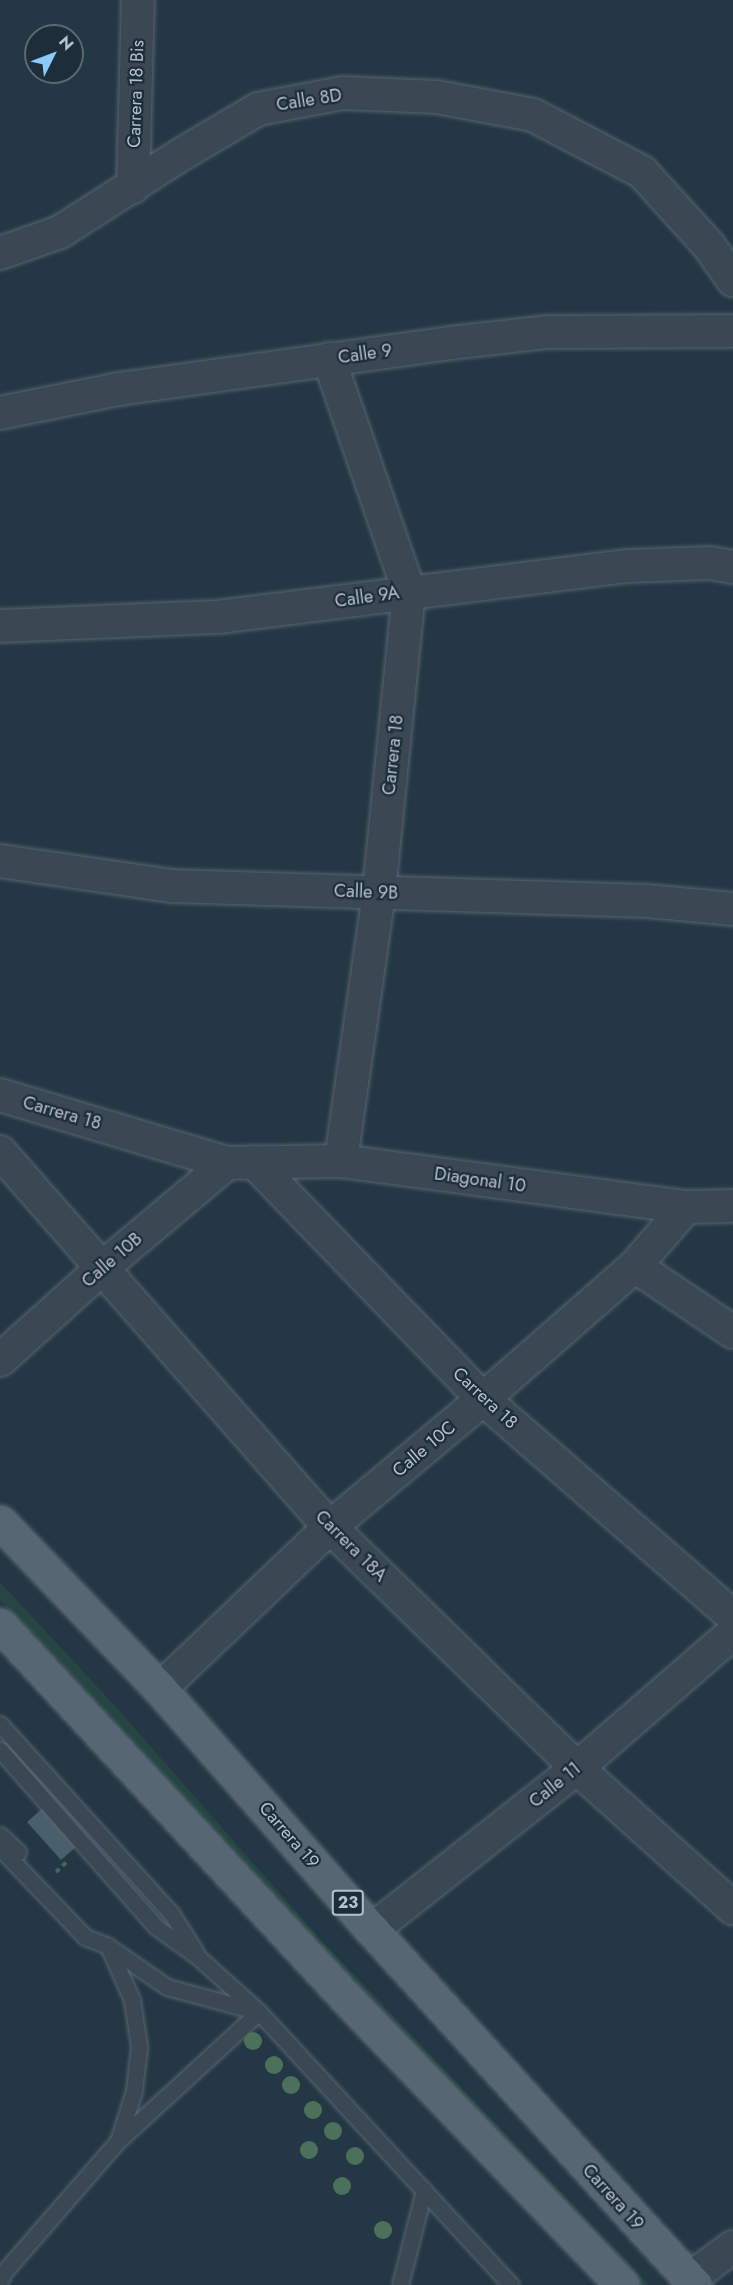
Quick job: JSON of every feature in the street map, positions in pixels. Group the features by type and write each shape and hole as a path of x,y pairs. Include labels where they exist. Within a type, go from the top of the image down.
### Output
{"main road":[{"name":"Carrera 19","path":"0,1522 160,1689 372,1930 692,2282"},
{"path":"0,1625 347,1999 622,2285"}],"street":[{"name":"Carrera 18 Bis","path":"133,187 138,0"},
{"name":"Calle 8D","path":"0,253 60,232 182,154 258,109 343,93 437,97 533,116 642,172 709,246 733,280"},
{"name":"Calle 9","path":"0,413 120,389 330,359 548,332 733,331"},
{"name":"Carrera 18","path":"330,359 409,591 379,893 341,1161"},
{"name":"Calle 9A","path":"0,626 218,617 409,591 628,566 710,563 733,567"},
{"name":"Calle 9B","path":"0,861 172,886 647,901 733,909"},
{"name":"Carrera 18","path":"0,1095 240,1163 483,1399 733,1616"},
{"name":"Carrera 18A","path":"0,1152 330,1527 577,1768 733,1908"},
{"name":"Diagonal 10","path":"240,1163 341,1161 686,1207 733,1206"},
{"name":"Calle 10B","path":"0,1360 102,1268 240,1163"},
{"name":"Calle 10C","path":"160,1689 330,1527 483,1399 635,1266 686,1207"},
{"path":"635,1266 733,1332"},
{"name":"Calle 11","path":"372,1930 577,1768 733,1633"},
{"path":"692,2282 733,2247"}],"lane":[{"path":"0,1724 171,1913 198,1958"},
{"path":"0,1750 156,1927 198,1958 259,2012 511,2285"},
{"path":"0,1835 103,1944 132,2000 139,2047 134,2091 118,2141"},
{"path":"0,1848 85,1937 103,1944 167,1986 259,2012"},
{"path":"0,2280 4,2272 118,2141 259,2012"},
{"path":"400,2285 424,2190"}],"green space":[{"path":"0,1582 106,1696 323,1942 649,2285 642,2285 358,1988 0,1600"}],"building":[{"path":"43,1808 77,1846 61,1860 27,1822"}]}
